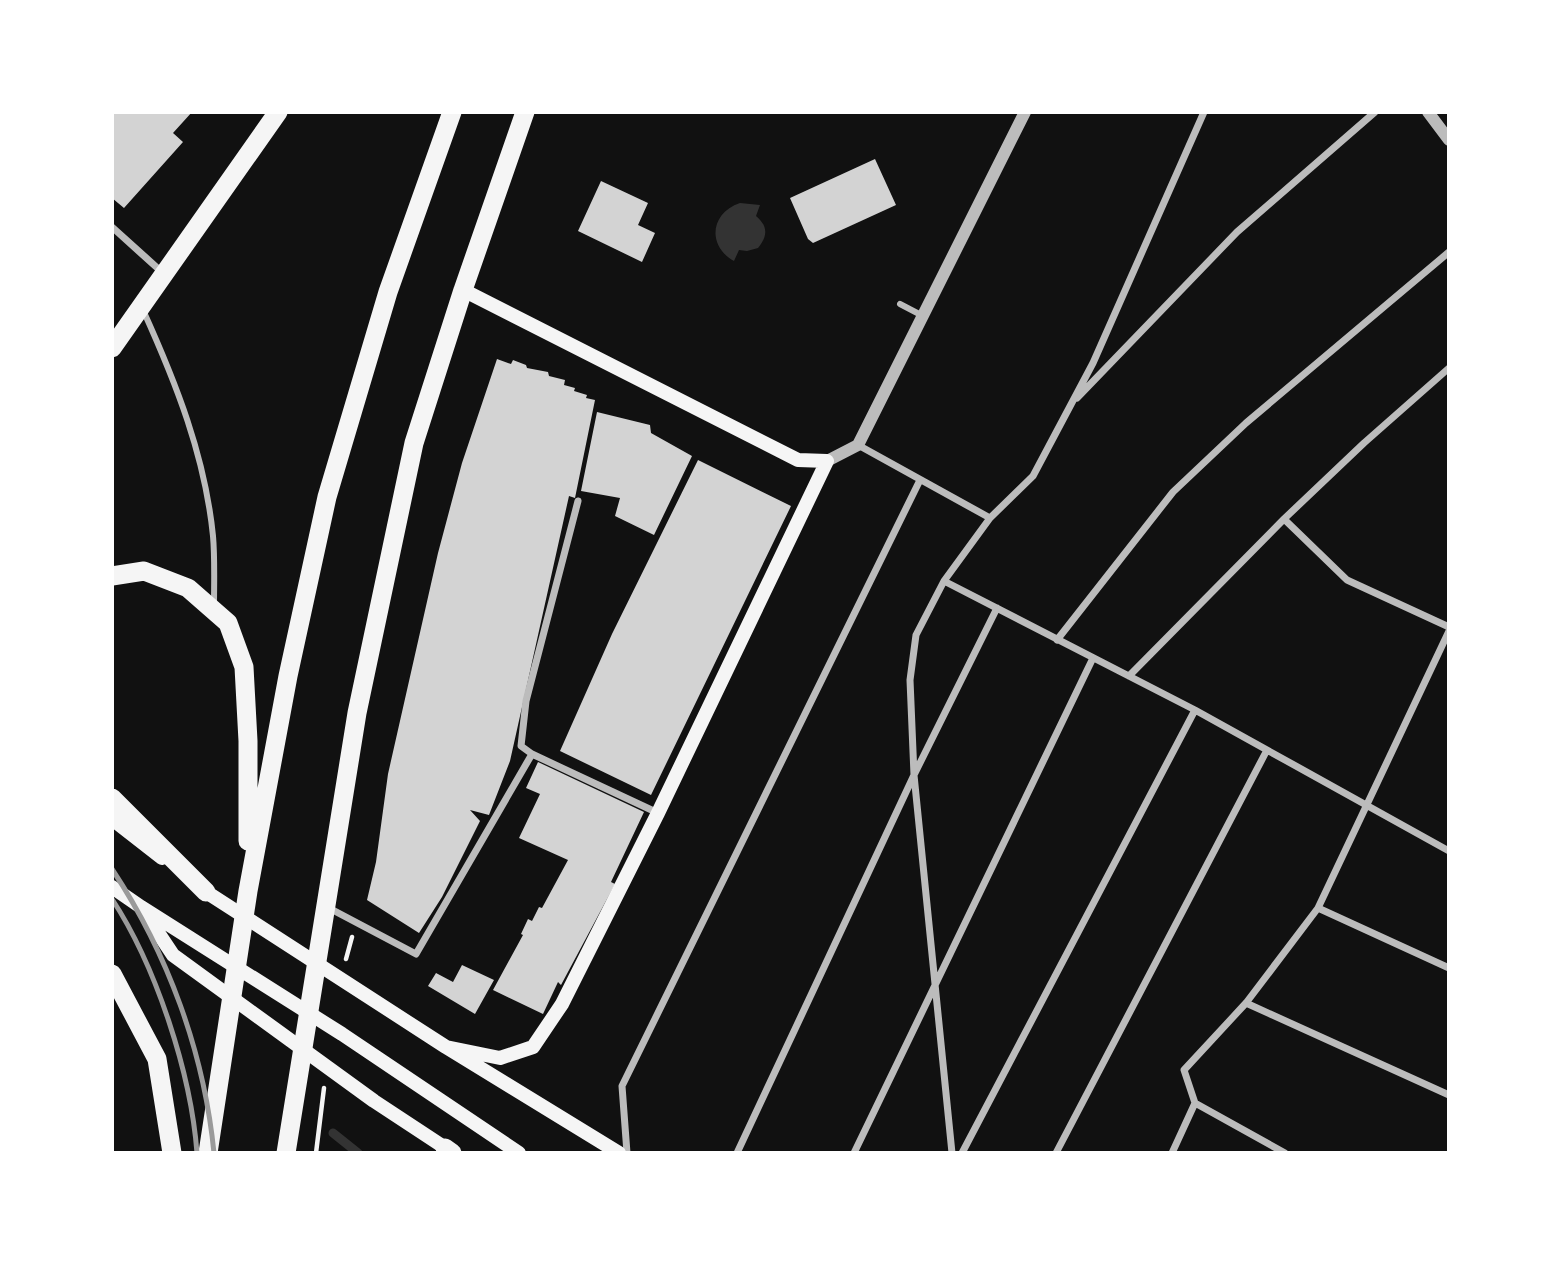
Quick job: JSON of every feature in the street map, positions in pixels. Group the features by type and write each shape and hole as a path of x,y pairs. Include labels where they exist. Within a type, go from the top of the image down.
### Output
{"highway":[{"path":"112,348 278,112"},
{"path":"208,1153 248,891 288,676 327,497 388,292 452,112"},
{"path":"286,1153 357,713 414,443 463,289 525,112"},
{"path":"112,576 144,571 188,588 228,623 244,667 248,741 248,891"},
{"path":"112,798 206,892"},
{"path":"112,974 157,1059 172,1153"}],"main road":[{"path":"446,1047 500,1058 533,1047 562,1004 658,813 827,461 798,460 463,289"},
{"path":"112,819 206,892 446,1047 619,1153"},
{"path":"112,887 342,1034 519,1153"},
{"path":"141,907 173,955 374,1101 450,1152"}],"street":[{"path":"827,461 859,445 1025,112"},
{"path":"952,1153 914,775 910,680 916,635 944,581 990,518 1033,476 1093,363 1204,112"},
{"path":"1070,406 1237,232 1376,112"},
{"path":"1428,112 1449,140"},
{"path":"112,227 164,274"},
{"path":"1057,640 1173,492 1246,423 1449,252"},
{"path":"900,304 923,316"},
{"path":"141,306 170,369 195,443 213,538 214,611"},
{"path":"1129,676 1283,519 1449,368"},
{"path":"859,445 990,518"},
{"path":"627,1153 622,1086 920,480"},
{"path":"578,501 526,701 521,746 532,754 658,813"},
{"path":"1283,519 1347,580 1449,629 1318,908 1246,1003 1184,1070 1195,1102 1285,1153"},
{"path":"944,581 1195,710 1449,851"},
{"path":"737,1153 914,775 997,608"},
{"path":"855,1153 1093,658"},
{"path":"962,1153 1195,710"},
{"path":"1056,1153 1266,750"},
{"path":"326,907 416,954 532,754"},
{"path":"1318,908 1449,968"},
{"path":"1246,1003 1449,1095"},
{"path":"1172,1153 1195,1102"}],"shaded area":[{"path":"740,203 760,205 756,216 765,227 765,235 758,248 739,250 734,261 719,247 716,230 723,214"}],"building":[{"path":"112,112 192,112 173,133 183,142 124,208 112,198"},
{"path":"875,159 896,205 813,243 808,239 790,198"},
{"path":"601,181 648,203 638,225 655,233 642,262 578,231"},
{"path":"497,359 511,364 513,360 526,365 527,368 548,372 549,376 565,380 564,385 575,388 574,391 595,400 575,498 569,496 510,761 489,815 470,810 480,821 442,897 419,933 367,900 376,862 388,774 438,553 462,463"},
{"path":"597,412 650,425 651,433 692,456 654,535 615,516 620,498 581,491"},
{"path":"698,460 791,506 651,795 560,751 612,634"},
{"path":"538,762 644,812 611,882 615,884 561,985 558,982 543,1014 493,990 523,935 521,934 528,919 532,921 539,907 542,908 568,860 519,838 540,794 526,788"},
{"path":"462,965 494,980 475,1014 428,986 436,973 453,982"}],"waterway":[{"path":"333,1133 358,1153"}],"railway":[{"path":"112,869 150,935 180,1005 202,1078 214,1153"},
{"path":"112,899 143,956 169,1021 187,1089 197,1153"}]}
